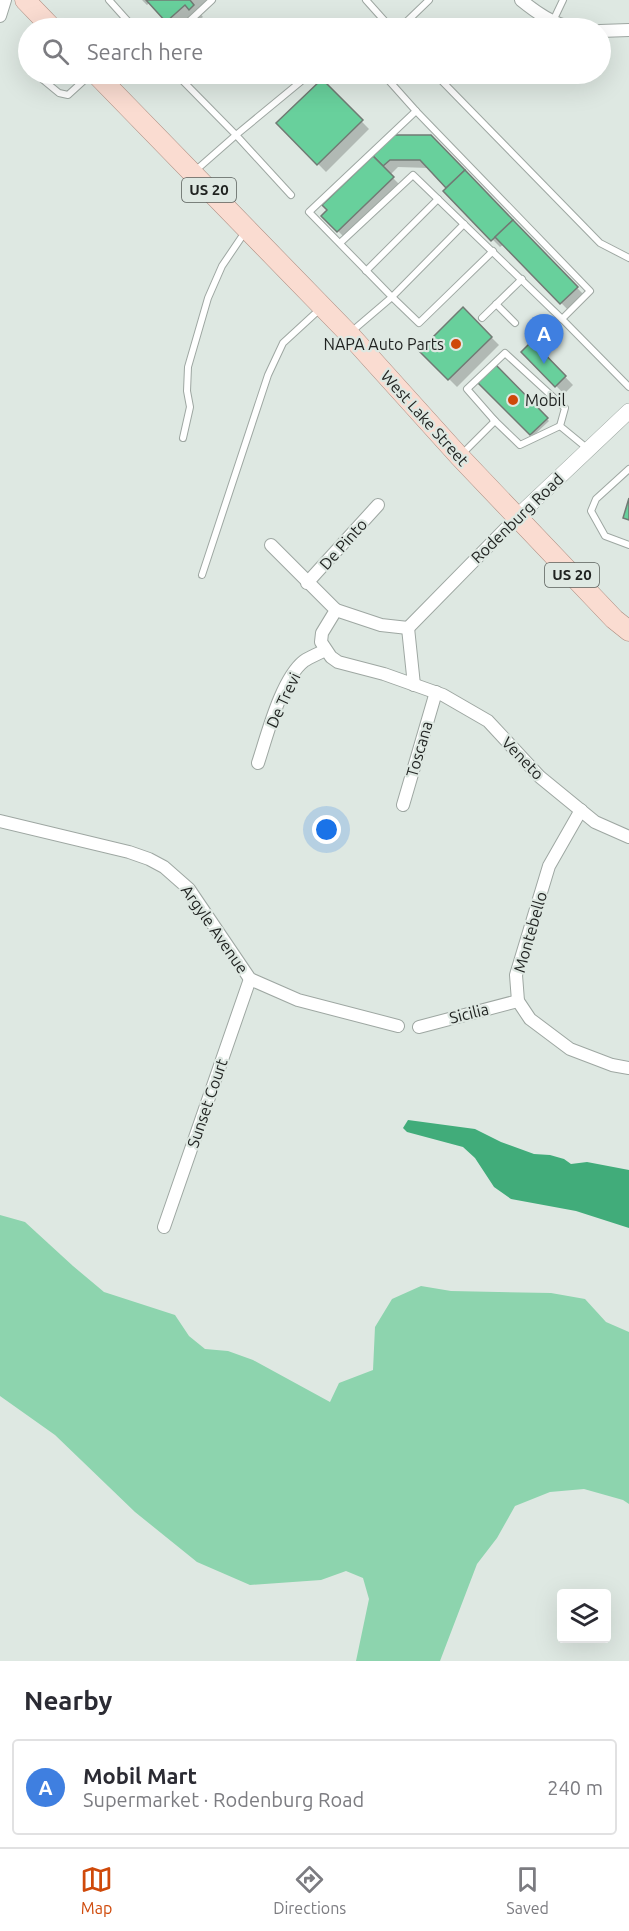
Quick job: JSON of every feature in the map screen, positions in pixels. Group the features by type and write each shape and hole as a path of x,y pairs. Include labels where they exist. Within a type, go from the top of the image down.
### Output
{"main road":[{"path":"25,0 42,18"},
{"name":"West Lake Street","path":"106,84 349,334 459,456 614,619 629,631"}],"street":[{"path":"0,16 5,0"},
{"path":"521,0 546,18"},
{"path":"611,31 629,30"},
{"name":"Rodenburg Road","path":"408,628 517,517 628,414"},
{"name":"De Pinto","path":"307,583 378,506"},
{"path":"271,545 336,610 381,625 408,628 414,685"},
{"path":"325,650 321,642 322,633 336,610"},
{"name":"Veneto","path":"325,650 338,662 384,674 436,692 488,722 540,777 595,822 629,837"},
{"name":"De Trevi","path":"258,763 276,708 289,681 303,662 325,650"},
{"name":"Toscana","path":"403,805 436,692"},
{"name":"Montebello","path":"518,1001 516,975 549,866 581,810"},
{"name":"Argyle Avenue","path":"0,821 129,852 149,859 177,877 195,896 250,979 298,1000 398,1026"},
{"name":"Sunset Court","path":"164,1227 250,979"},
{"path":"518,1001 530,1019 570,1049 612,1065 629,1068"},
{"name":"Sicilia","path":"419,1027 518,1001"}],"lane":[{"path":"109,0 125,18"},
{"path":"193,18 212,0"},
{"path":"366,0 383,18"},
{"path":"410,18 429,0"},
{"path":"555,18 563,0"},
{"path":"48,84 59,93 68,95 80,84"},
{"path":"186,84 291,195"},
{"path":"193,173 298,84"},
{"path":"391,84 590,291 562,319"},
{"path":"445,84 600,243 629,258"},
{"path":"416,111 309,212 419,323 493,251"},
{"path":"340,243 413,175 522,279 629,387"},
{"path":"366,271 438,199"},
{"path":"349,334 392,297 464,224"},
{"path":"183,438 190,407 188,367 208,297 222,266 247,229"},
{"path":"482,318 522,279"},
{"path":"496,304 514,323"},
{"path":"202,574 268,375 284,343 322,306"},
{"path":"505,353 565,408 560,426 520,445 467,389 505,353"},
{"path":"459,456 495,421 493,418"},
{"path":"560,426 588,449"},
{"path":"629,469 596,499 591,511 606,536 629,545"}],"shaded area":[{"path":"408,1120 475,1129 501,1142 534,1154 564,1159 571,1164 587,1162 629,1170 629,1228 576,1211 511,1199 494,1187 475,1158 463,1147 407,1132 403,1128"},
{"path":"0,1215 25,1222 104,1292 175,1315 189,1336 205,1349 228,1351 253,1360 330,1402 339,1383 373,1370 375,1327 392,1299 421,1286 451,1291 551,1293 585,1299 606,1322 629,1332 629,1504 623,1500 584,1489 550,1492 515,1506 497,1538 477,1564 440,1661 356,1661 369,1599 363,1578 346,1571 321,1580 250,1585 197,1562 135,1512 55,1435 0,1396"}],"building":[{"path":"146,0 190,0 194,5 189,10 185,5 170,18 162,18"},
{"path":"317,84 327,84 363,120 317,165 276,123"},
{"path":"394,135 431,135 465,170 446,188 420,160 390,160 383,166 373,156"},
{"path":"373,156 394,177 337,232 321,216 327,210 322,205"},
{"path":"465,170 513,220 491,241 443,191"},
{"path":"513,220 578,287 560,304 495,237"},
{"name":"NAPA Auto Parts","path":"463,307 492,337 448,380 419,351"},
{"path":"532,341 566,376 555,387 521,352"},
{"name":"Mobil","path":"495,364 548,418 530,435 477,382"},
{"path":"629,498 629,520 623,518"}],"place":[{"name":"NAPA Auto Parts","path":"456,344"},
{"name":"Mobil Mart","path":"544,364"},
{"name":"Mobil","path":"513,400"}]}
